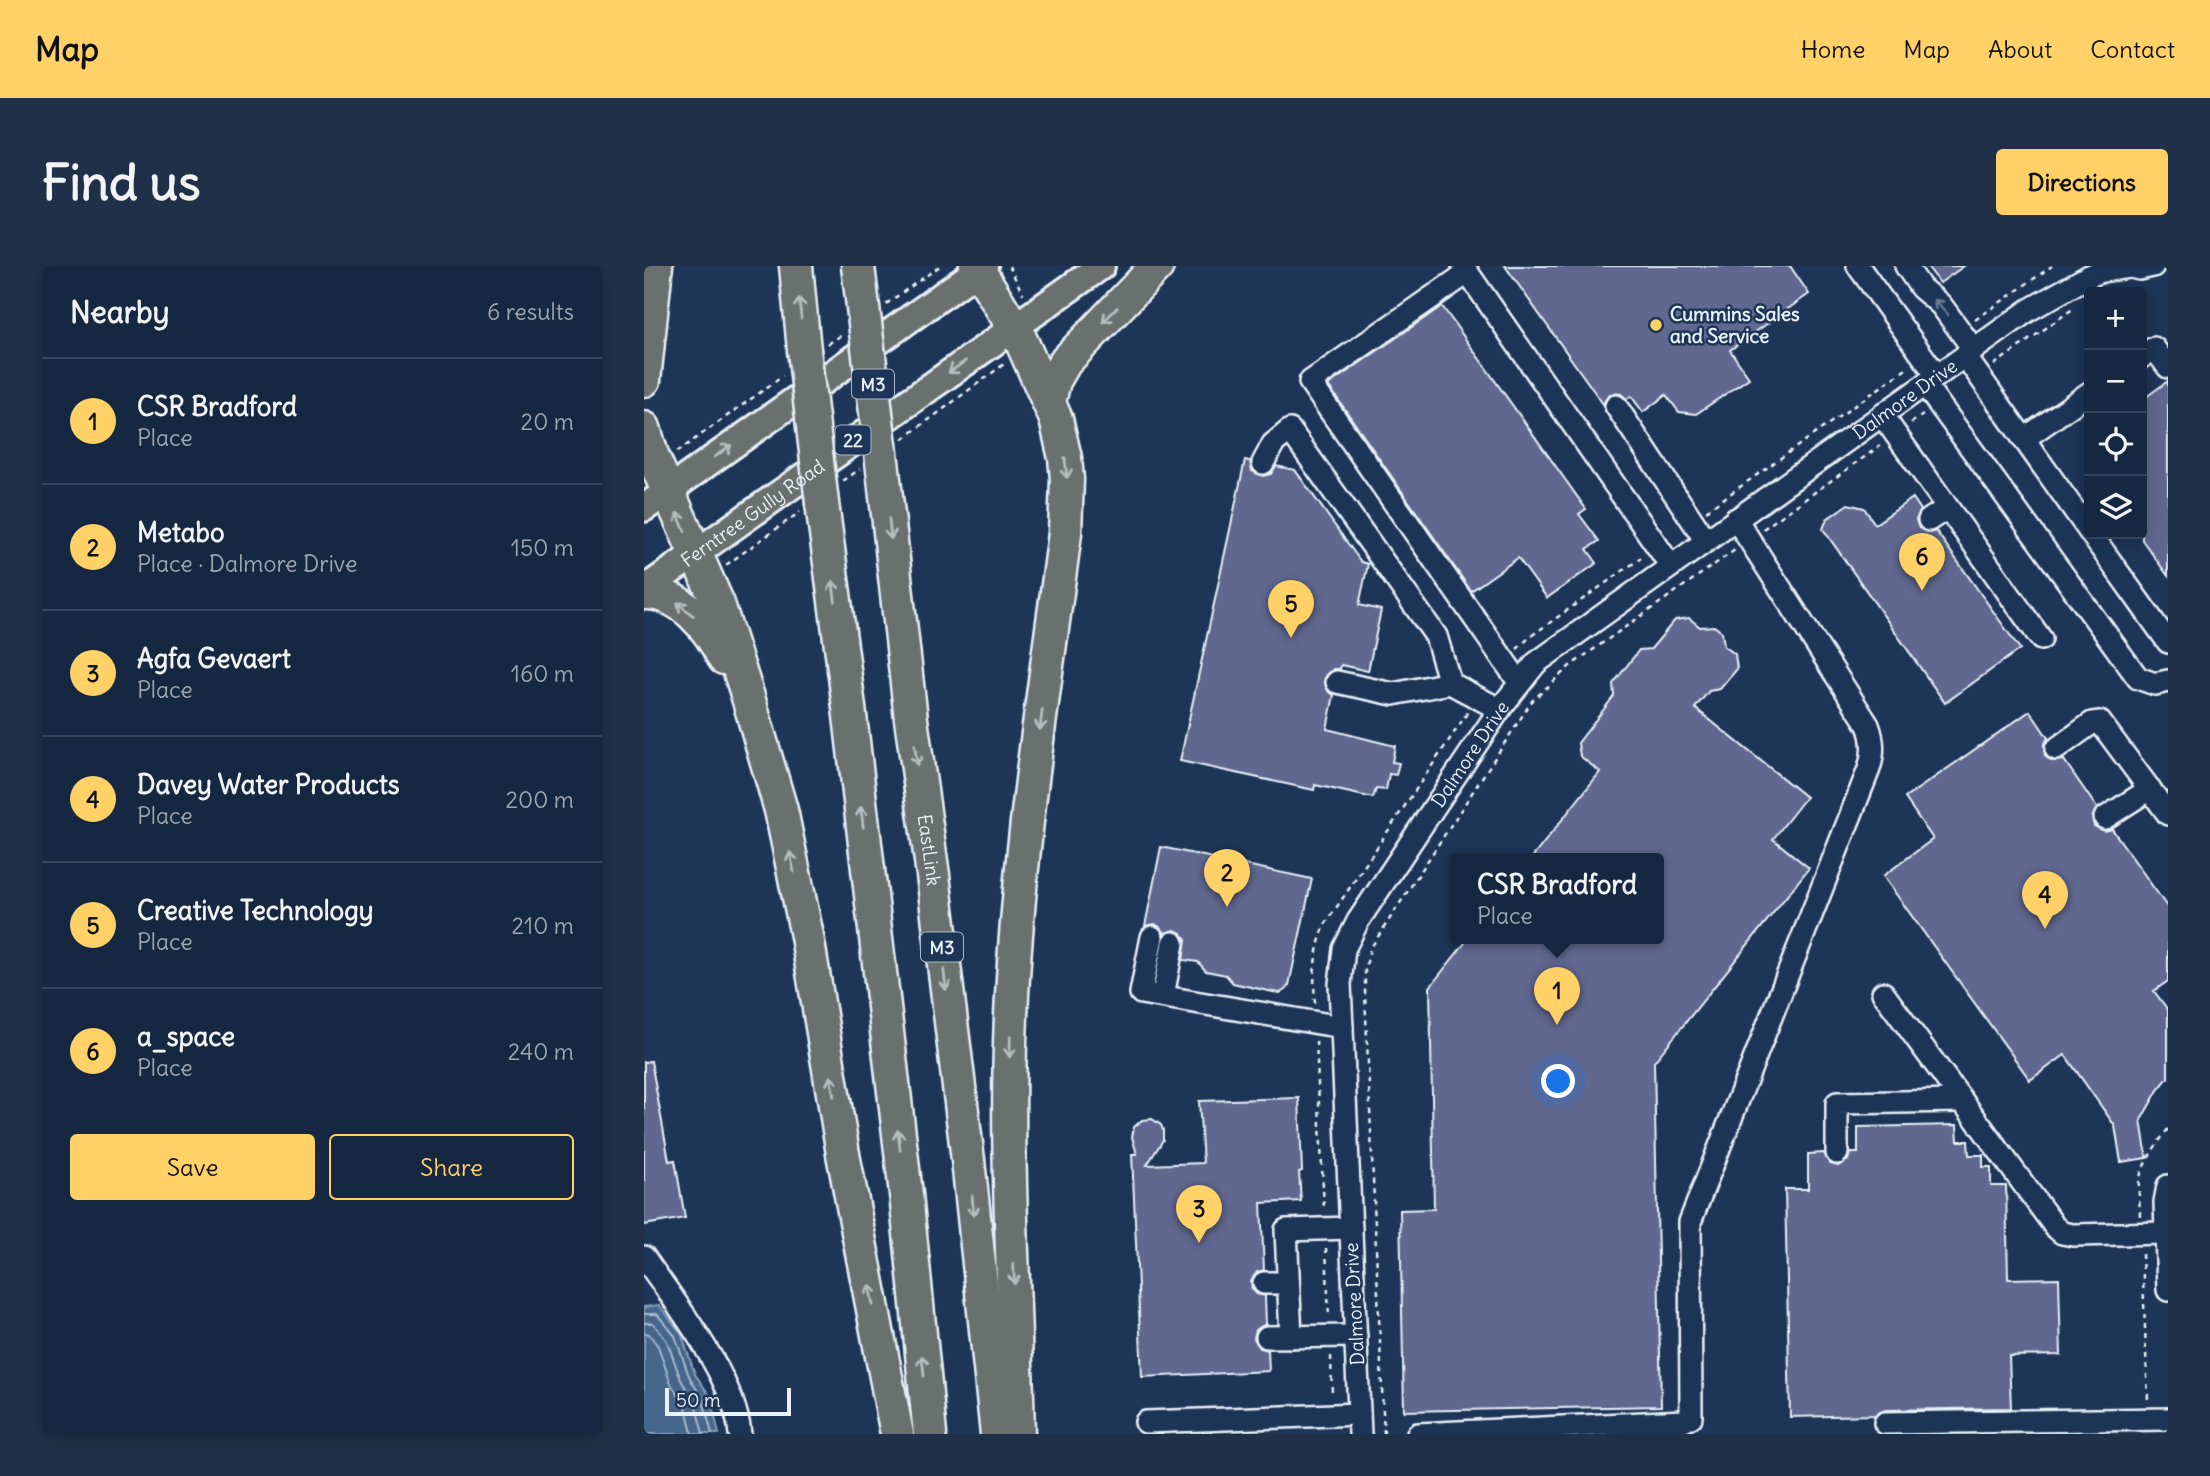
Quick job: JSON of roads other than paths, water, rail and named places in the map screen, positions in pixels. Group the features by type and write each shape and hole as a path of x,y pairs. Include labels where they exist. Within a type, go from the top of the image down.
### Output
{"highway":[{"path":"644,380 656,266"},
{"path":"796,266 820,500 852,734 906,1194 930,1434"},
{"name":"EastLink","path":"859,266 883,455 911,719 968,1160 997,1434"},
{"path":"1049,402 1054,381 1065,362 1157,266"},
{"path":"979,267 1019,339 1056,419 1065,458 1068,512 1024,851 1011,1014 1009,1123 1018,1434"},
{"path":"644,428 652,455 656,500 700,566 730,640 781,810 897,1434"},
{"path":"644,592 668,597 681,605 717,644 764,753"}],"main road":[{"name":"Ferntree Gully Road","path":"644,592 700,566 1019,339 1101,266"},
{"path":"656,500 979,267"}],"street":[{"path":"1858,266 1923,357 1938,403 2138,678 2155,684 2168,681"},
{"path":"1906,266 1921,288 1941,305 1960,331 1979,376 2084,524"},
{"name":"Dalmore Drive","path":"2029,310 2077,266"},
{"name":"Dalmore Drive","path":"1360,1424 1340,971 1348,940 1499,709 1519,682 1550,651 2029,310 2102,271 2152,266"},
{"path":"1519,682 1310,382 1465,269 1671,566"},
{"path":"2147,353 2154,348 2168,367"},
{"path":"2024,439 2084,397"},
{"path":"1616,406 1706,541"},
{"path":"1882,415 2041,639"},
{"path":"1263,463 1273,444 1290,430 1434,634 1450,683"},
{"path":"1929,520 1947,508"},
{"path":"1418,1434 1684,1421 1691,1417 1690,1222 1869,769 1873,752 1868,725 1736,519"},
{"path":"2095,539 2168,642"},
{"path":"1337,682 1393,694 1450,683 1499,709"},
{"path":"2056,749 2092,723 2100,722 2168,814"},
{"path":"2105,818 2150,789"},
{"path":"1152,937 1141,993 1342,1027"},
{"path":"1163,996 1173,943"},
{"path":"1884,993 2062,1233 2073,1236 2166,1233"},
{"path":"1837,1153 1837,1103 1962,1101"},
{"path":"2168,1186 2165,1202 2168,1290"},
{"path":"1291,1337 1286,1230 1351,1228"},
{"path":"644,1257 711,1356 738,1418 740,1434"},
{"path":"1264,1283 1288,1283"},
{"path":"1267,1337 1356,1336"},
{"path":"1146,1422 1282,1425 1333,1415 1360,1424"},
{"path":"1885,1423 2159,1419"}],"water":[{"path":"659,1305 681,1333 695,1374 710,1396 719,1434 644,1434 644,1307"}],"place":[{"name":"Cummins Sales and Service","path":"1656,325"},
{"name":"a_space","path":"1922,591"},
{"name":"Creative Technology","path":"1291,638"},
{"name":"Metabo","path":"1227,907"},
{"name":"Davey Water Products","path":"2045,929"},
{"name":"CSR Bradford","path":"1557,1025"},
{"name":"Agfa Gevaert","path":"1199,1243"}]}
